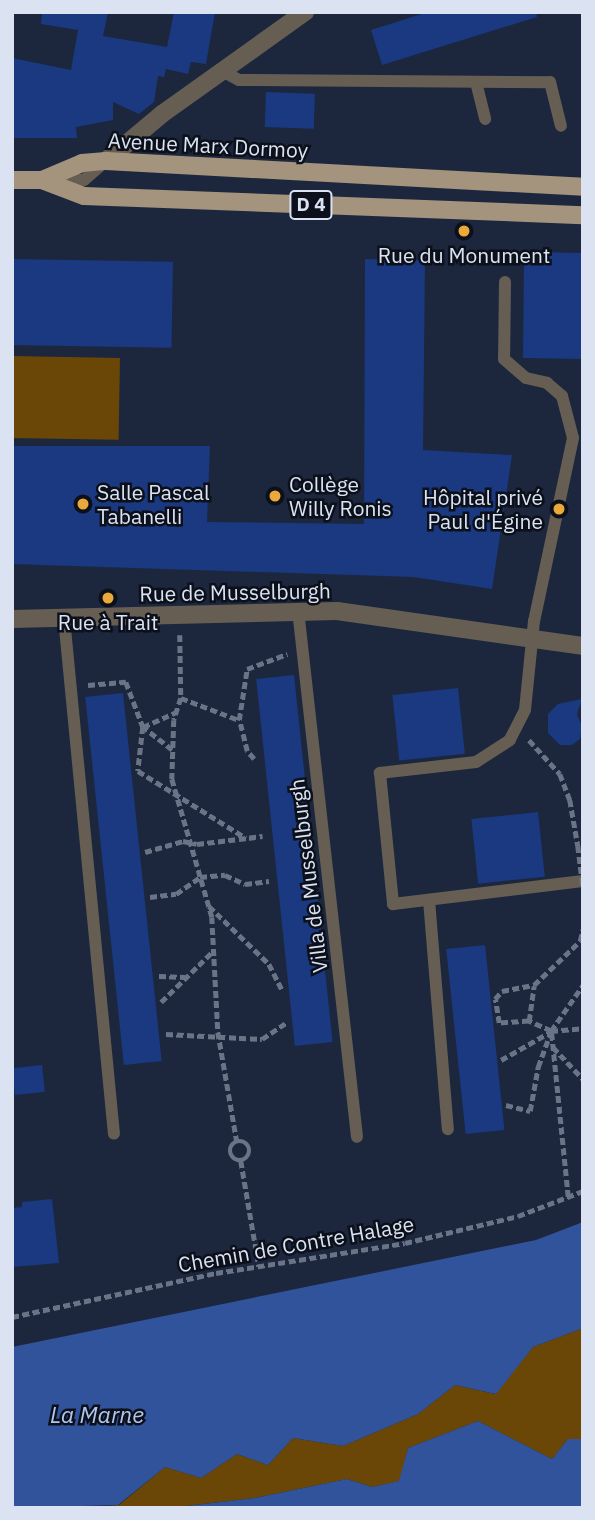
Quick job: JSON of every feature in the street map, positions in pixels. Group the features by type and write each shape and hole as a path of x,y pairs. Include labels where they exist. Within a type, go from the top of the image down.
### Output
{"main road":[{"name":"Avenue Marx Dormoy","path":"42,180 82,163 106,161 583,187"},
{"name":"D 4","path":"12,180 42,180 84,196 583,215"}],"street":[{"path":"106,161 222,71 305,12"},
{"name":"Rue de Musselburgh","path":"12,619 298,610 583,646"}],"lane":[{"path":"222,71 239,80 550,82 561,126"},
{"path":"476,82 485,118"},
{"path":"505,282 504,359 526,378 547,383 562,396 573,438 531,640 525,710 510,740 476,762 380,773 393,904 583,884"},
{"name":"Villa de Musselburgh","path":"298,610 357,1137"},
{"path":"64,618 114,1133"},
{"path":"429,900 448,1129"}],"path":[{"path":"180,631 181,698 173,751 175,793 209,906 219,1034 237,1142 230,1152 241,1161 259,1266"},
{"path":"254,759 247,751 239,720 247,669 302,653"},
{"path":"71,686 126,682 143,727 138,771 246,838"},
{"path":"181,698 239,720"},
{"path":"143,727 177,711"},
{"path":"143,727 173,751"},
{"path":"516,727 560,774 570,800 583,884"},
{"path":"145,852 188,841 263,836"},
{"path":"150,897 176,894 200,877 225,875 245,884 269,881"},
{"path":"209,906 269,964 282,990"},
{"path":"551,1031 529,1021 499,1023 495,999 502,991 534,985 581,943 583,929"},
{"path":"161,1002 211,953"},
{"path":"159,976 186,977"},
{"path":"529,1021 534,985"},
{"path":"506,1105 530,1111 538,1067 551,1031 583,985"},
{"path":"166,1034 219,1034 261,1039 286,1023"},
{"path":"501,1060 551,1031 583,1028"},
{"path":"551,1031 568,1197"},
{"path":"553,1047 583,1079"},
{"path":"237,1142 250,1149 241,1161"},
{"name":"Chemin de Contre Halage","path":"12,1317 259,1266 405,1243 518,1216 583,1191"}],"shaded area":[{"path":"12,356 120,358 119,440 12,438"},
{"path":"583,1328 583,1439 568,1439 552,1459 478,1421 408,1448 400,1481 372,1487 347,1479 255,1498 169,1508 82,1508 119,1505 165,1467 201,1478 237,1454 268,1465 293,1438 343,1446 418,1414 455,1385 495,1394 533,1347"}],"water":[{"name":"La Marne","path":"583,1222 583,1328 533,1347 496,1394 455,1385 418,1414 343,1446 293,1438 268,1465 237,1454 201,1478 165,1467 118,1505 12,1508 12,1347 536,1240"},
{"path":"478,1421 552,1459 568,1439 583,1439 583,1508 169,1508 255,1498 347,1479 372,1487 399,1481 408,1448"}],"building":[{"path":"42,12 108,12 103,36 167,47 174,12 215,12 206,64 191,62 188,74 166,69 164,77 158,76 154,102 139,114 113,102 113,120 76,127 77,138 12,138 12,58 71,70 78,30 41,24"},
{"path":"428,12 536,12 537,17 382,65 371,30"},
{"path":"266,92 315,94 314,129 265,127"},
{"path":"532,252 583,253 583,359 523,358 524,260 532,260"},
{"path":"12,259 173,262 171,348 12,345"},
{"path":"365,259 425,260 423,450 512,455 492,589 414,577 12,564 12,446 210,446 207,522 364,524"},
{"path":"294,675 333,1042 295,1046 256,679"},
{"path":"458,688 465,754 399,761 392,695"},
{"path":"123,693 162,1061 124,1065 85,697"},
{"path":"582,699 577,714 582,727 580,739 572,745 560,745 548,733 548,714 558,704"},
{"path":"538,812 545,877 478,884 471,819"},
{"path":"485,945 504,1130 466,1134 446,949"},
{"path":"42,1065 45,1092 15,1095 12,1068"},
{"path":"52,1199 59,1263 12,1267 12,1208 22,1207 22,1202"}],"place":[{"name":"Rue du Monument","path":"464,231"},
{"name":"Collège Willy Ronis","path":"275,496"},
{"name":"Salle Pascal Tabanelli","path":"83,504"},
{"name":"Hôpital privé Paul d'Égine","path":"559,509"},
{"name":"Rue à Trait","path":"108,598"}]}
